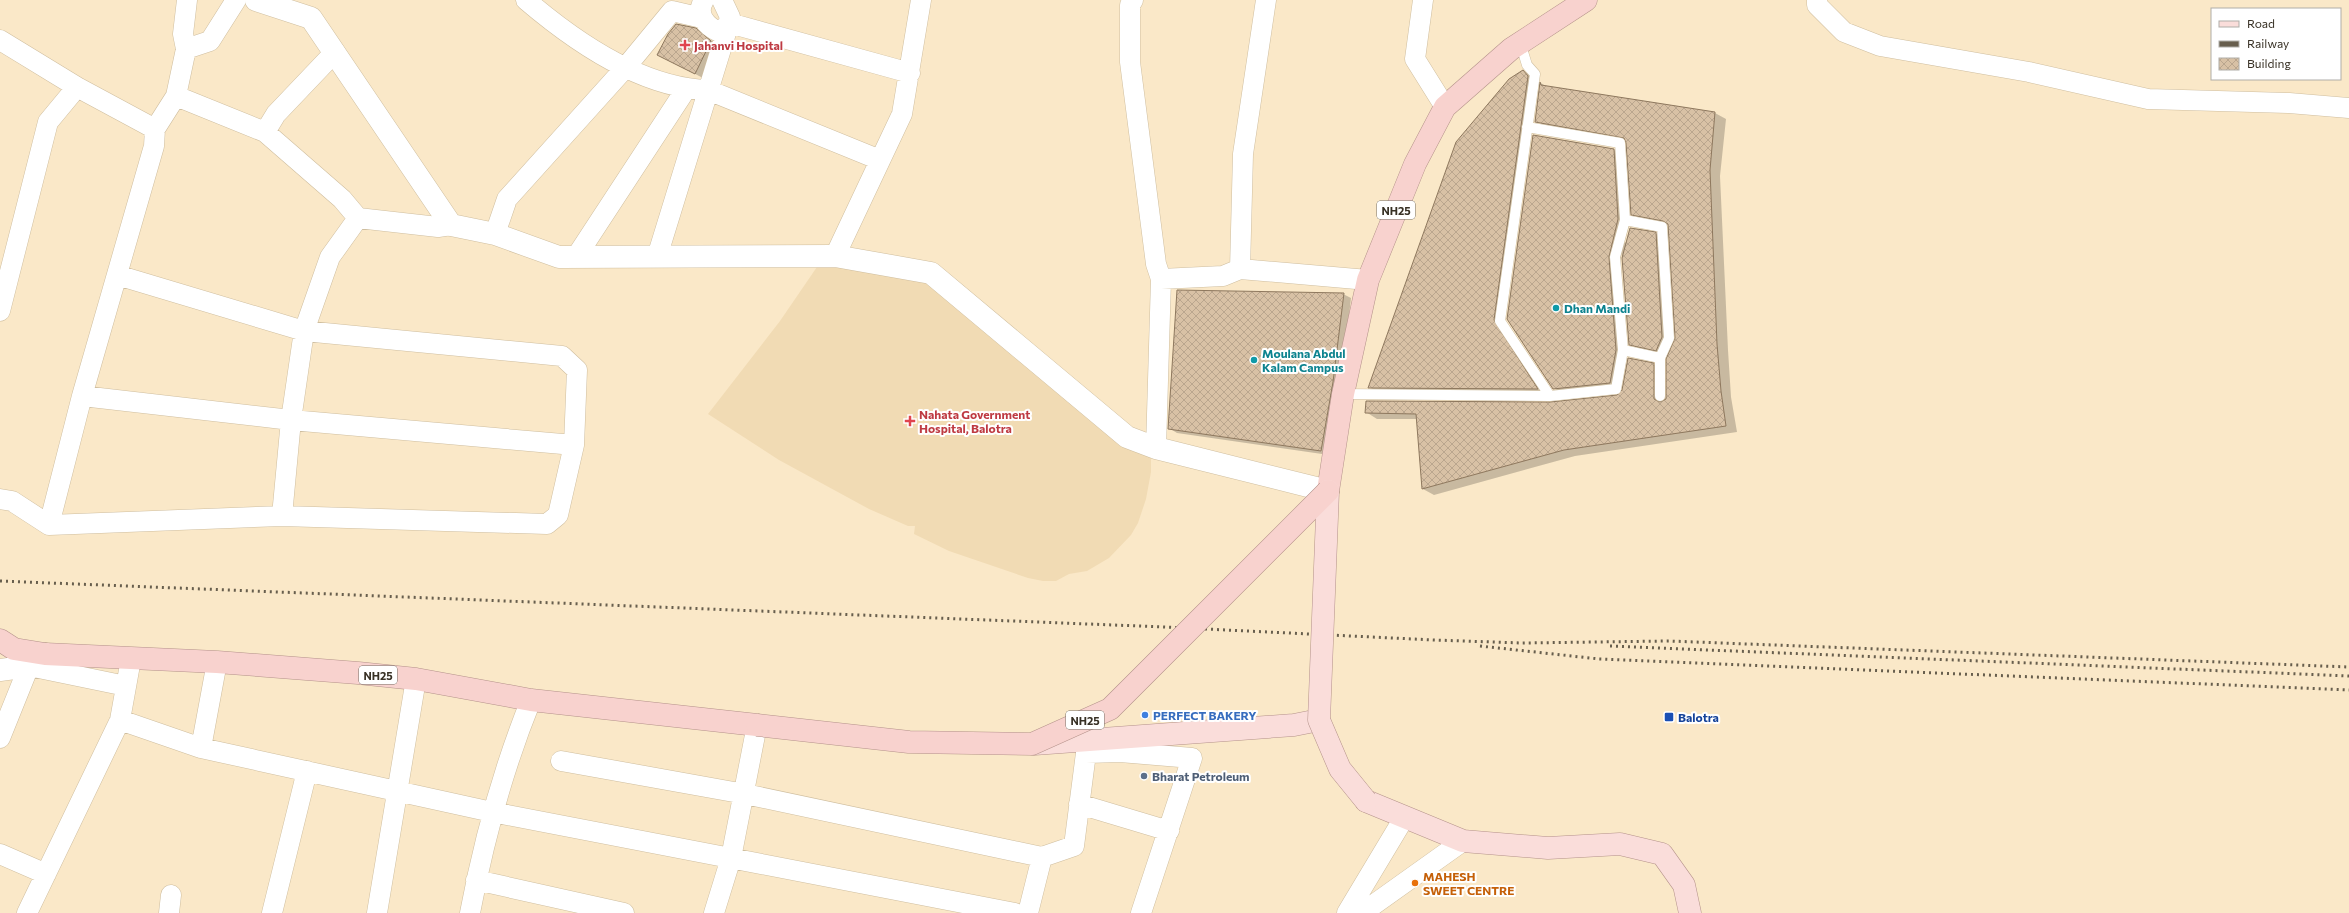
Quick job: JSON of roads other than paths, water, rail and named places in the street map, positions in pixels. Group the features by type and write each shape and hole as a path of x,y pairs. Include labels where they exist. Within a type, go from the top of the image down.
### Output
{"highway":[{"name":"NH25","path":"0,640 14,649 37,660 131,659 217,662 416,679 531,700 909,742 1032,744 1110,709 1328,491 1343,394 1368,280 1415,164 1444,107 1520,42 1586,0"}],"main road":[{"path":"1328,491 1319,720 1340,769 1366,801 1404,818 1463,841 1548,848 1620,844 1662,854 1684,885 1690,913"},
{"path":"1032,744 1294,725 1319,720"}],"street":[{"path":"49,525 82,396 154,146 155,129 176,96 186,49 183,34 187,0"},
{"path":"186,49 210,41 236,0"},
{"path":"256,0 311,18 451,225"},
{"path":"526,0 561,30 625,68 686,89 708,90 880,160"},
{"path":"657,257 729,23 729,13 722,0"},
{"path":"834,256 902,114 921,0"},
{"path":"1240,269 1243,154 1266,0"},
{"path":"1423,0 1415,59 1444,107"},
{"path":"1817,0 1817,5 1835,25 1844,32 1880,46 2029,72 2148,99 2289,103 2349,108"},
{"path":"1129,2 1130,62 1156,264 1161,279 1156,448"},
{"path":"495,234 507,199 625,68 672,11 703,9 709,27 719,32 722,31 729,23"},
{"path":"729,23 910,73"},
{"path":"0,40 77,87 155,129"},
{"path":"265,132 276,114 335,52"},
{"path":"0,312 48,122 77,87"},
{"path":"576,256 686,89"},
{"path":"176,96 265,132 342,199 358,218 438,228 451,225 495,234 559,256 834,256 931,273 1127,437 1156,448 1328,491"},
{"path":"282,516 291,420 304,330 330,257 358,218"},
{"path":"1161,279 1223,276 1240,269 1368,280"},
{"path":"0,499 12,501 49,525 282,516 547,524 558,515 574,445 577,370 562,356 304,330 117,275"},
{"path":"82,396 291,420 574,445"},
{"path":"27,913 120,720 131,659"},
{"path":"0,670 37,660 126,686"},
{"path":"0,738 37,660"},
{"path":"201,748 217,662"},
{"path":"378,913 396,791 416,679"},
{"path":"470,913 492,812 513,743 531,700"},
{"path":"120,720 201,748 492,812 1015,913"},
{"path":"714,913 731,858 745,794 757,725"},
{"path":"561,761 745,794 1042,857 1074,846 1086,753 1120,752 1192,758 1170,831 1141,913"},
{"path":"272,913 307,771"},
{"path":"1079,804 1170,831"},
{"path":"1347,913 1404,818"},
{"path":"1362,913 1463,841"},
{"path":"0,854 46,874"},
{"path":"1028,913 1042,857"},
{"path":"476,880 598,911 624,913"}],"lane":[{"path":"1520,42 1527,65 1535,74 1500,321 1550,396"},
{"path":"1343,394 1550,396 1616,390 1623,350 1614,257 1625,220 1620,143 1527,127"},
{"path":"1625,220 1662,227 1669,338 1660,358 1660,396"},
{"path":"1623,350 1660,358"}],"railway":[{"path":"0,581 1164,627 1434,640 1522,643 1669,641 2349,667"},
{"path":"1480,646 1599,659 2349,690"},
{"path":"1610,646 2349,676"}],"place":[{"name":"Jahanvi Hospital","path":"685,45"},
{"name":"Dhan Mandi","path":"1556,308"},
{"name":"Moulana Abdul Kalam Campus","path":"1254,360"},
{"name":"Nahata Government Hospital, Balotra","path":"910,421"},
{"name":"PERFECT BAKERY","path":"1145,715"},
{"name":"Balotra","path":"1669,717"},
{"name":"Bharat Petroleum","path":"1144,776"},
{"name":"MAHESH SWEET CENTRE","path":"1415,883"}]}
